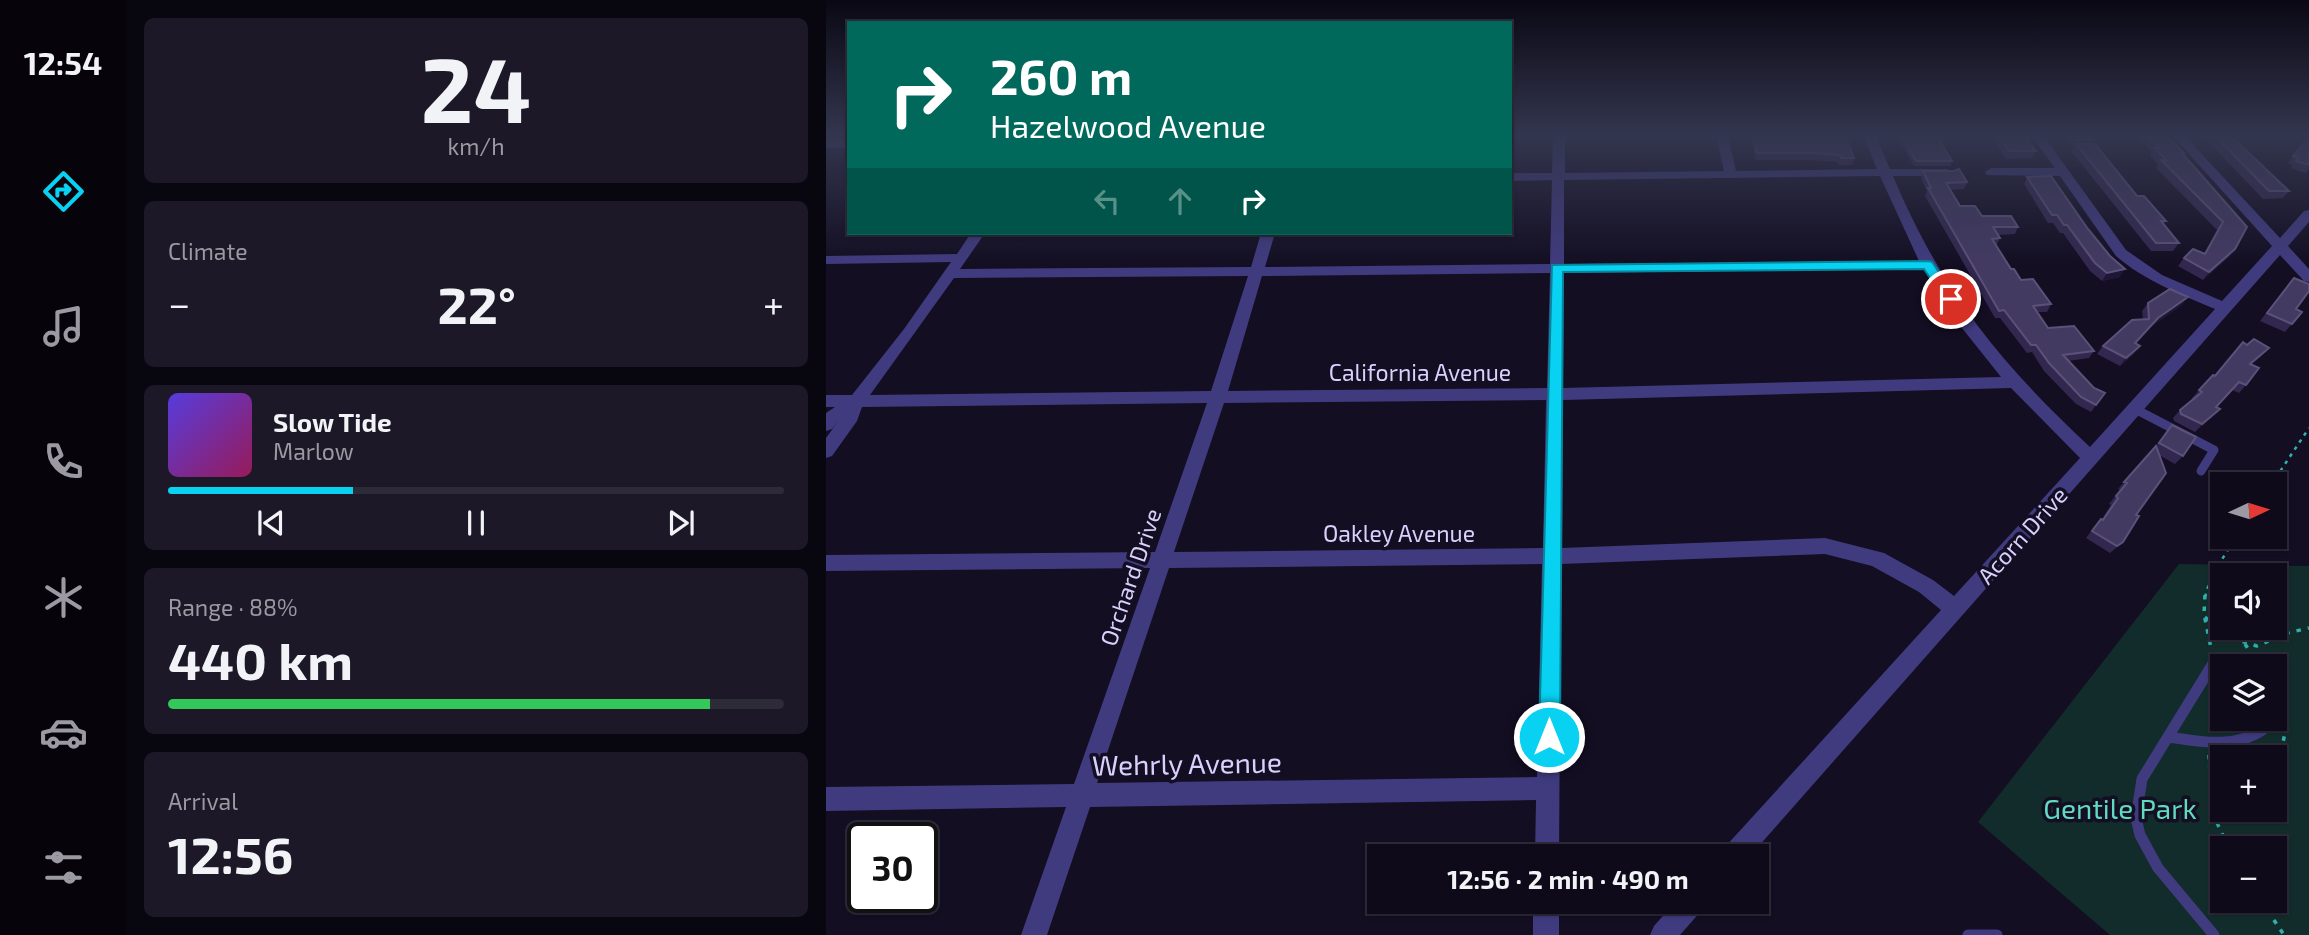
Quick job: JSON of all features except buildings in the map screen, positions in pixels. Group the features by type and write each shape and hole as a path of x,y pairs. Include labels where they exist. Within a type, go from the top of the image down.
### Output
{"street":[{"path":"1547,844 1558,179"},
{"path":"1888,179 1928,265 1966,322 2014,382 2091,458"},
{"path":"2068,179 2130,262 2154,276 2225,308"},
{"path":"2218,179 2309,278"},
{"name":"Acorn Drive","path":"1745,844 2309,214"},
{"path":"826,425 832,417 856,401 909,333 977,235"},
{"name":"Orchard Drive","path":"1034,935 1218,396 1267,235"},
{"path":"826,260 961,258"},
{"path":"950,274 1928,265"},
{"name":"California Avenue","path":"826,401 1554,394 2014,382"},
{"path":"826,451 851,417 856,401"},
{"name":"Oakley Avenue","path":"826,563 1551,556 1790,545 1825,546 1877,559 1914,579 1955,609"},
{"name":"Wehrly Avenue","path":"826,799 1549,788"},
{"path":"1546,914 1546,935"},
{"path":"1663,935 1682,914"}],"lane":[{"path":"2135,409 2214,450 2200,471"},
{"path":"2210,677 2142,779 2136,818 2140,835 2158,868 2214,935"},
{"path":"2169,737 2206,742 2253,739 2262,731"},
{"path":"1968,935 1997,935"}],"path":[{"path":"2280,472 2309,428"},
{"path":"2215,654 2203,614 2205,588 2228,550"},
{"path":"2203,614 2219,632 2245,644 2257,646 2287,633 2309,628"},
{"path":"2245,644 2252,654"},
{"path":"2206,742 2210,759"},
{"path":"2269,913 2284,935"}],"green space":[{"name":"Gentile Park","path":"2179,564 2210,564 2210,640 2287,640 2287,566 2309,566 2309,935 2110,935 1978,822"}],"route":[{"path":"1549,737 1557,268 1928,265 1951,299"}]}
